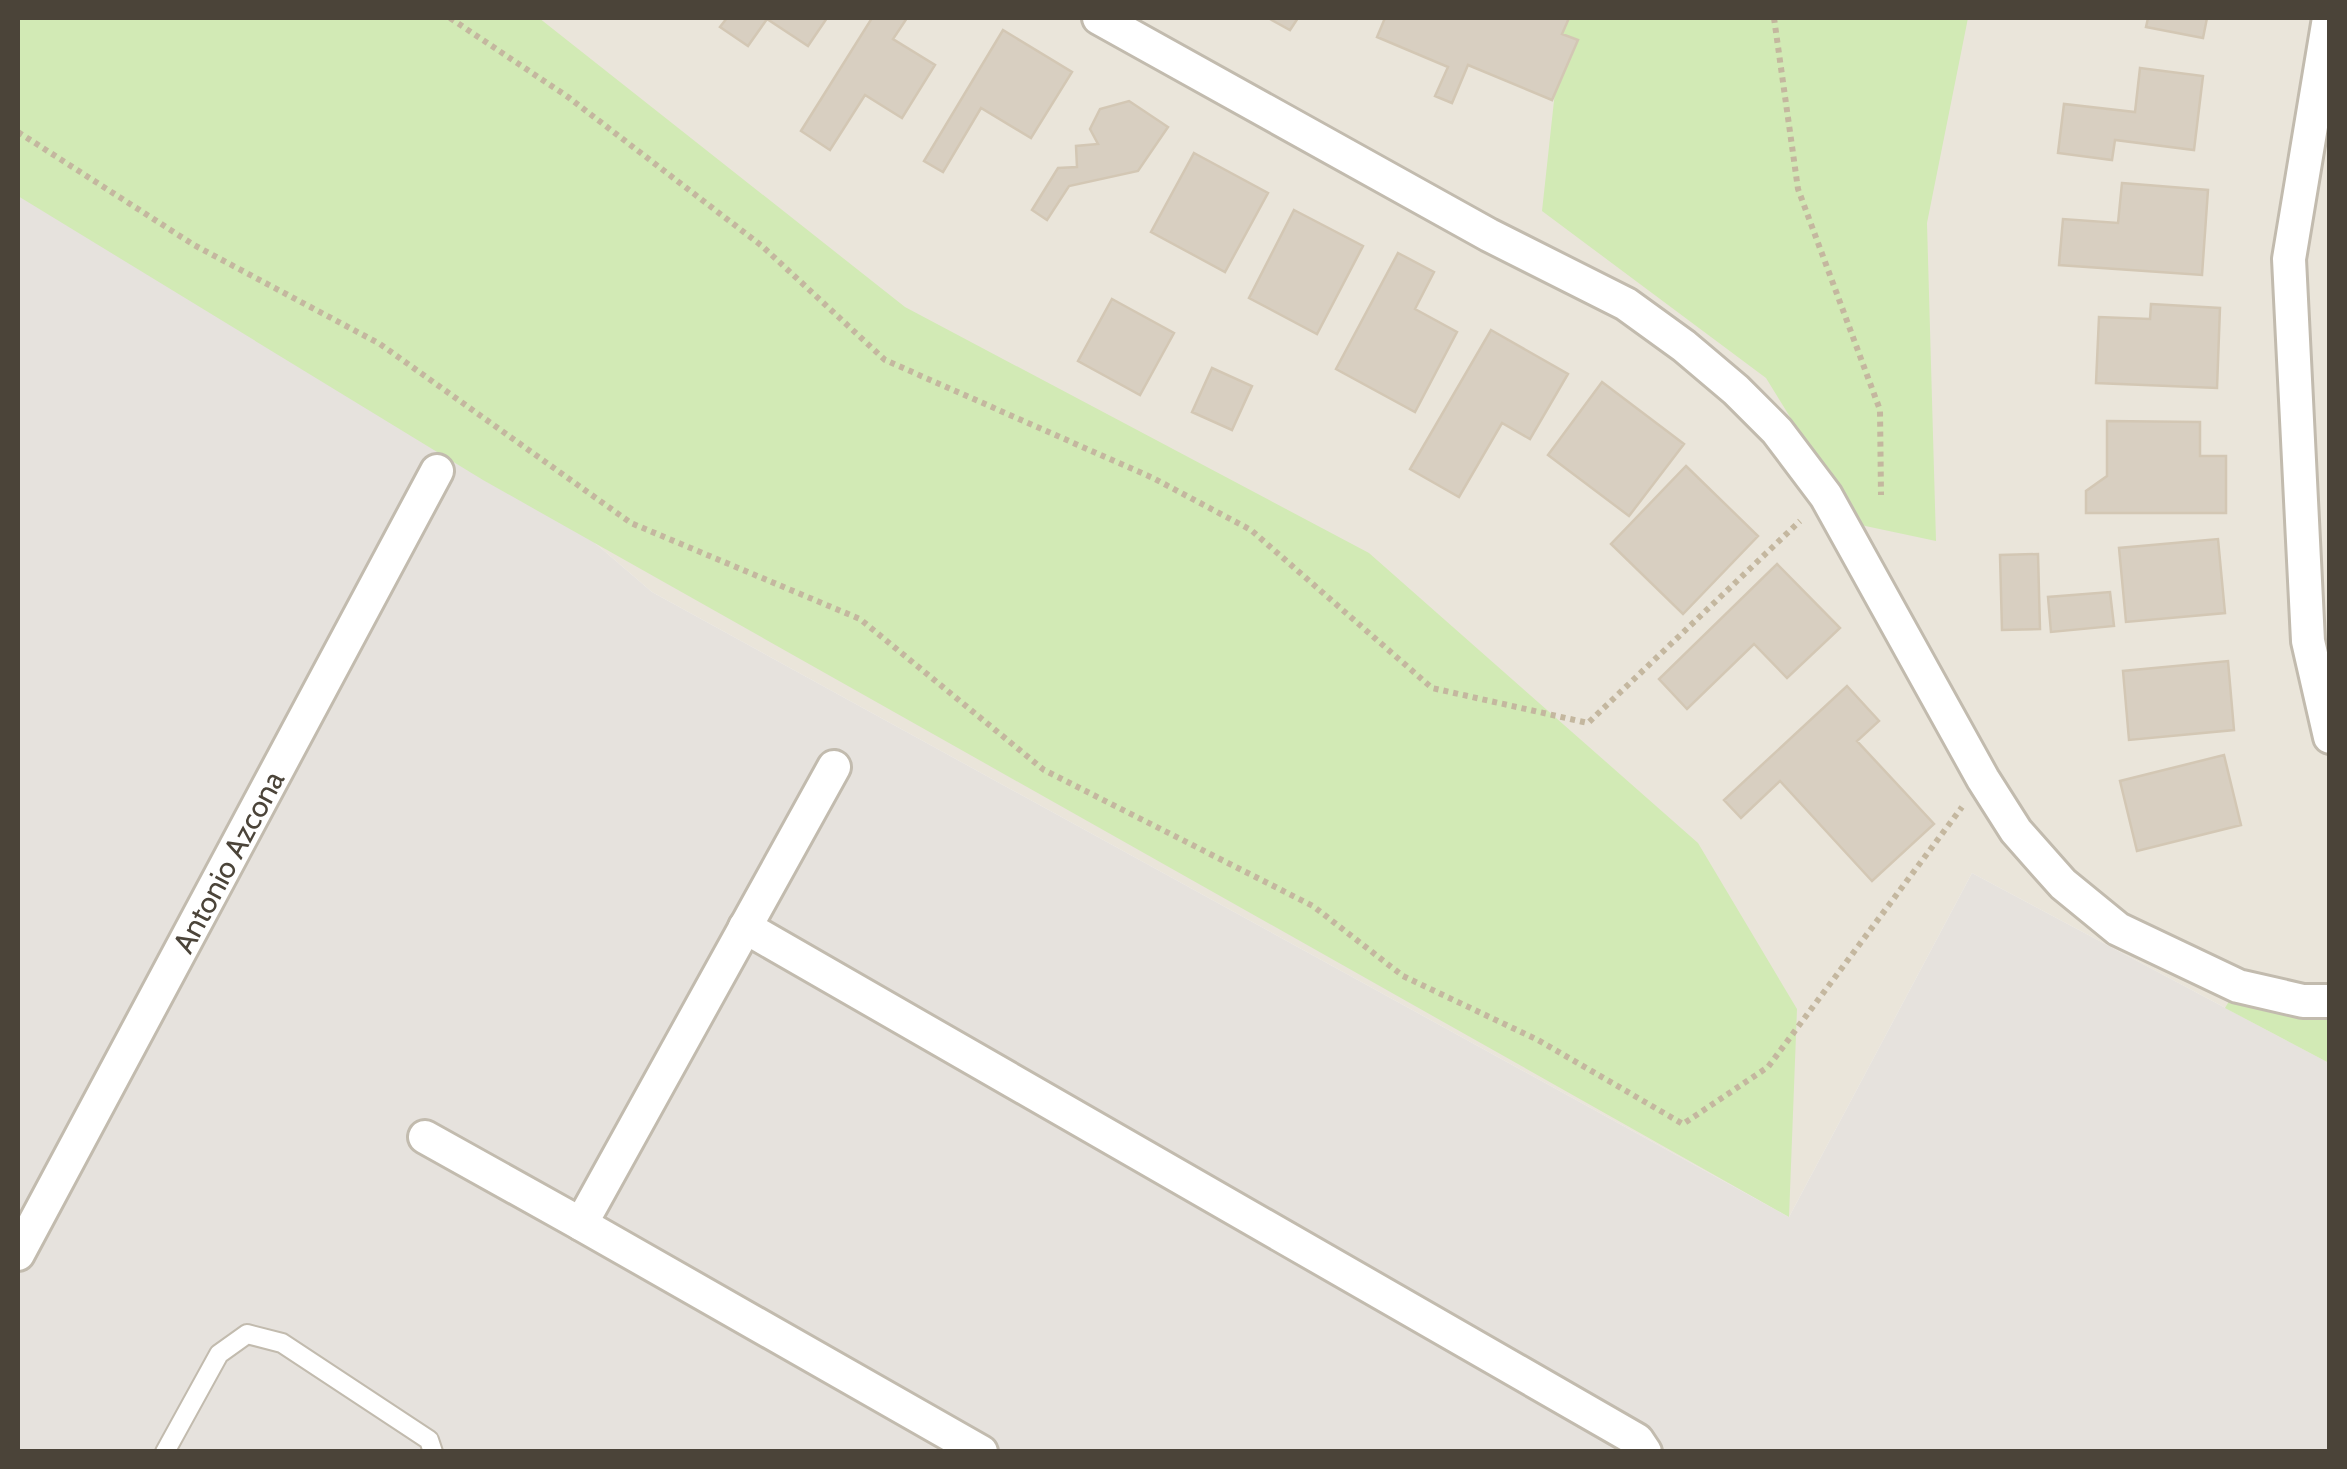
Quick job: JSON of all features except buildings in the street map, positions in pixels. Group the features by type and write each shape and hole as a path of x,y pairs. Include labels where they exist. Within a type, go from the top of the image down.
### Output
{"street":[{"path":"1099,18 1490,235 1626,304 1736,390 1776,430 1826,496 1983,779 2016,831 2063,884 2118,928 2238,986 2303,1001 2330,1002"},
{"path":"2329,18 2289,259 2308,641 2330,737"},
{"name":"Antonio Azcona","path":"18,1254 436,471"},
{"path":"580,1224 834,768"},
{"path":"746,927 1620,1430 1646,1452"},
{"path":"426,1136 982,1452"}],"lane":[{"path":"165,1452 219,1354 247,1334 282,1342 429,1440 433,1452"}],"path":[{"path":"450,18 568,97 762,246 885,360 1152,478 1250,530 1432,688 1588,723 1826,496"},
{"path":"1774,18 1798,189 1880,410 1881,495"},
{"path":"18,132 194,245 380,344 631,522 860,619 1044,770 1313,906 1403,976 1538,1040 1683,1124 1768,1067 1983,779"}],"shaded area":[{"path":"18,18 2329,18 2329,1063 1972,873 1789,1217 652,592 444,413"},
{"path":"18,188 444,413 652,592 1789,1217 1972,873 2329,1063 2329,1451 18,1451"}],"green space":[{"path":"18,18 539,18 905,307 1369,553 1698,843 1797,1009 1789,1217 483,480 18,196"},
{"path":"1563,18 1968,18 1927,223 1936,541 1856,524 1766,378 1542,211"},
{"path":"2238,986 2329,1001 2329,1063 2225,1008"}]}
